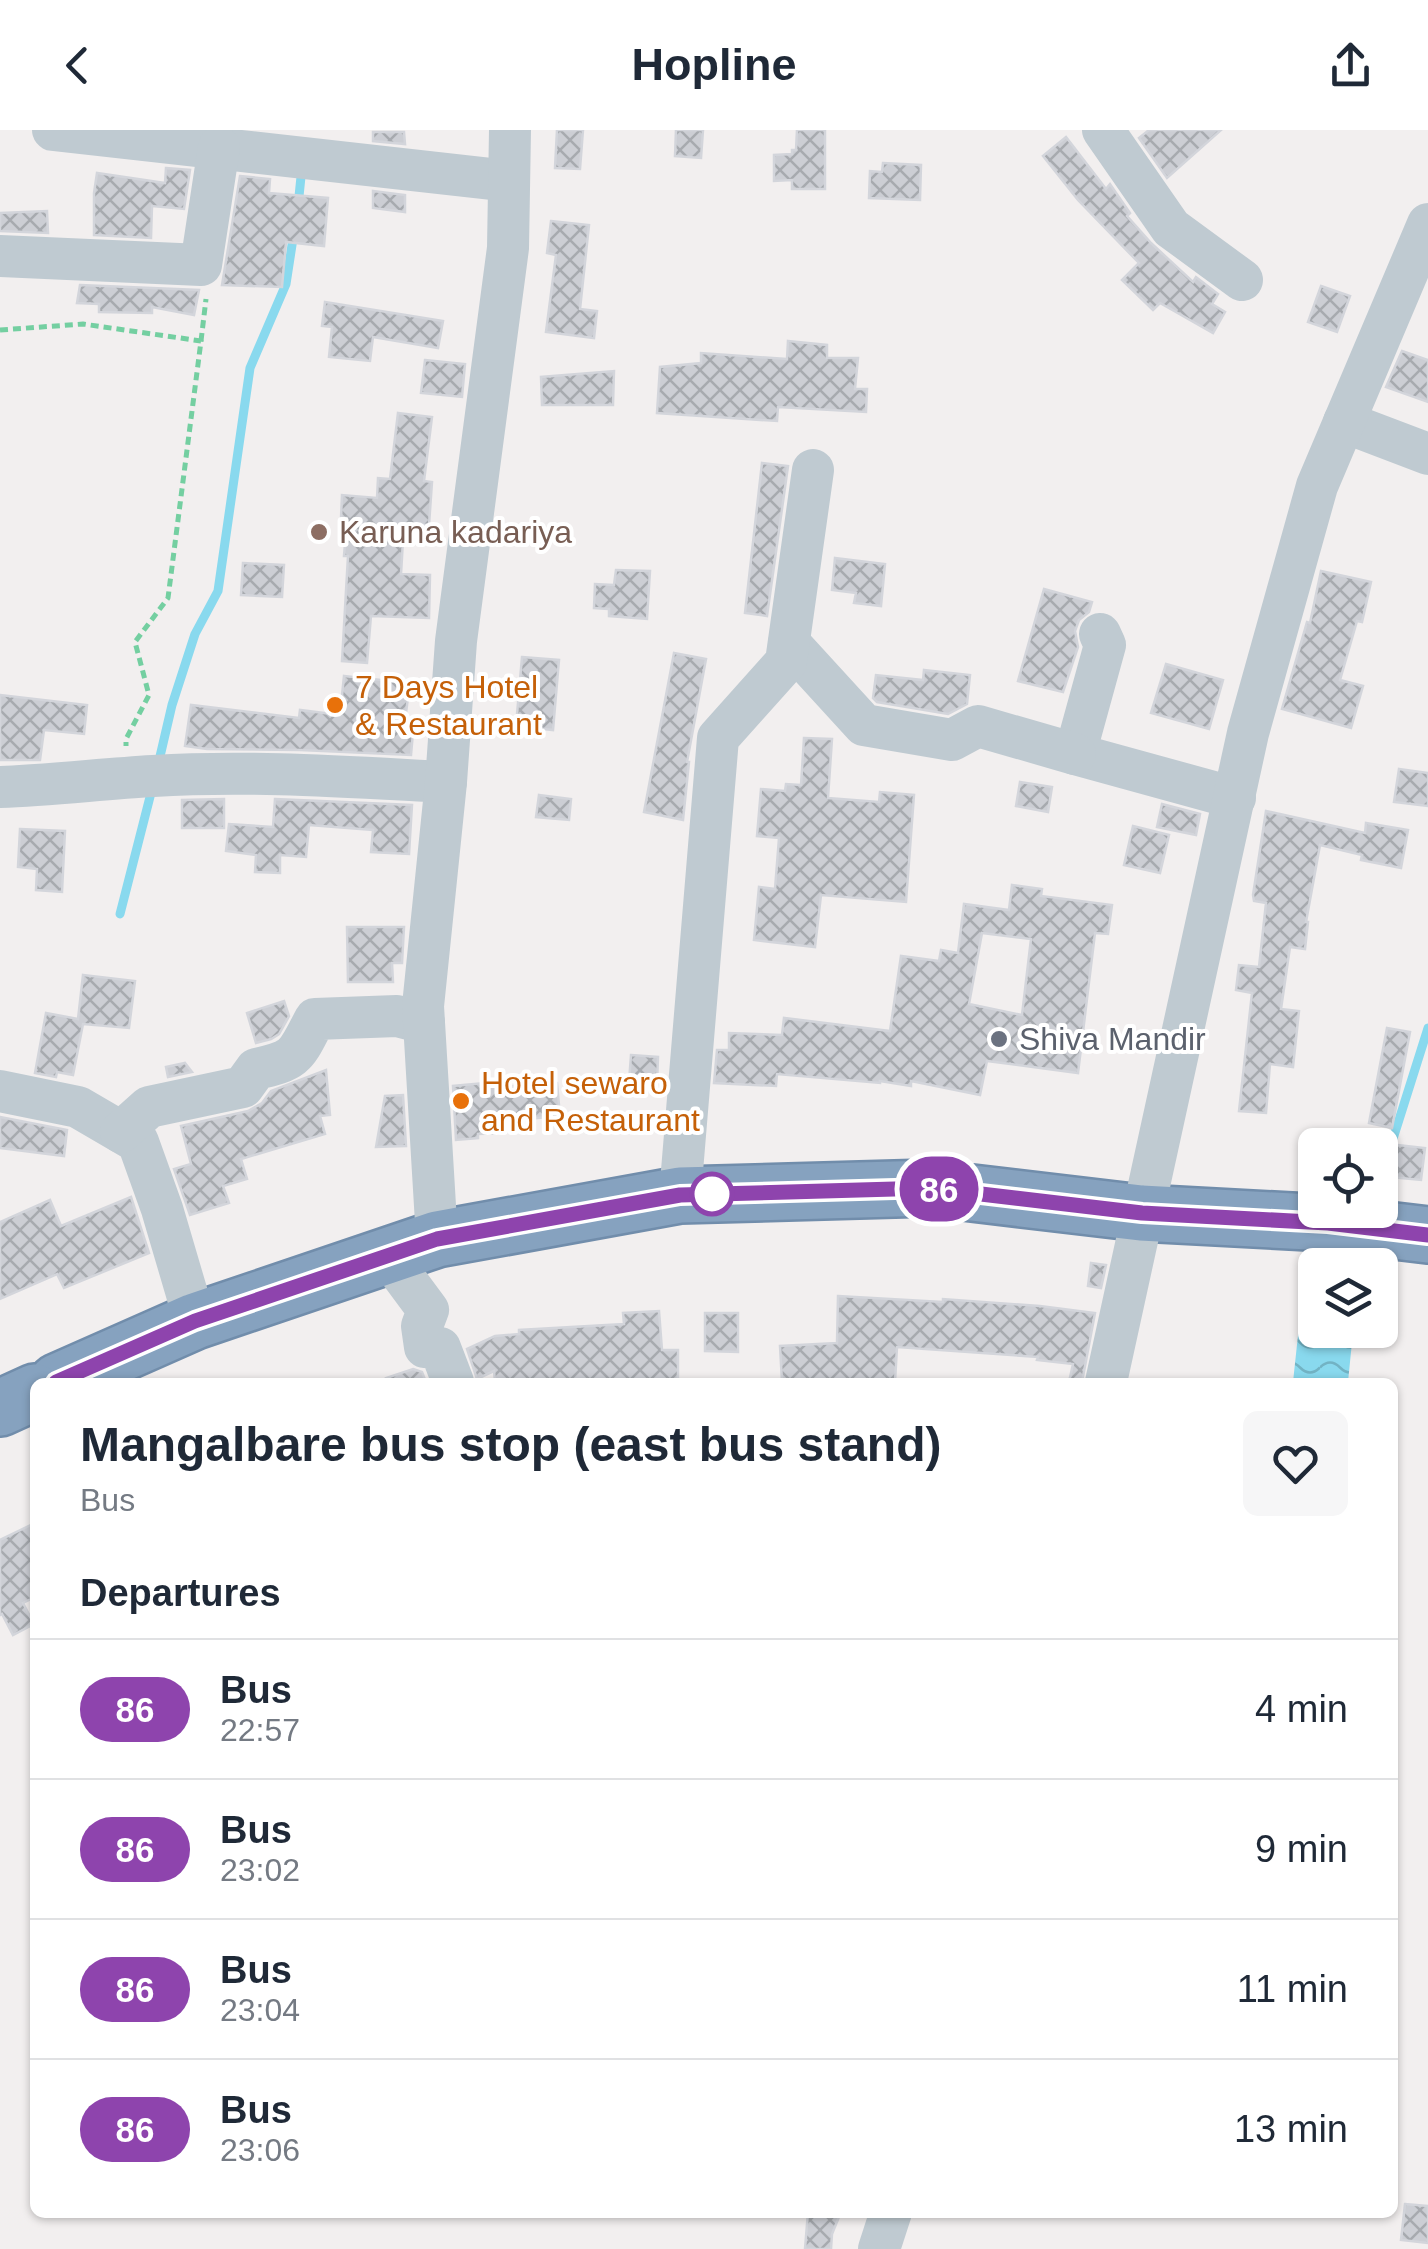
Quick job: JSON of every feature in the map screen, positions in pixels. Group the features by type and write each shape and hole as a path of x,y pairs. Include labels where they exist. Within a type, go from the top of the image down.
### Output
{"highway":[{"path":"65,1378 195,1321 413,1247 680,1195 930,1188 1142,1213 1328,1223 1428,1235"},
{"path":"0,1408 30,1394"}],"street":[{"path":"53,130 509,180"},
{"path":"451,1378 440,1348 425,1347 422,1326 428,1310 413,1247 422,1006 446,782 456,641 508,248 510,130"},
{"path":"1104,130 1171,228 1242,280"},
{"path":"0,256 201,265 219,148"},
{"path":"1107,1378 1248,733 1317,486 1428,224"},
{"path":"1344,422 1414,449"},
{"path":"680,1195 718,738 786,662 814,470"},
{"path":"1075,754 1105,645 1100,634"},
{"path":"789,643 864,725 952,740 978,726 1234,798"},
{"path":"0,788 155,776 274,773 446,782"},
{"path":"121,1132 149,1108 243,1087 256,1069 286,1063 298,1050 315,1018 398,1016 424,1023"},
{"path":"0,1091 78,1106 138,1142 195,1321"},
{"path":"880,2249 890,2218"}],"path":[{"path":"0,330 83,324 201,340 168,598 135,642 149,695 126,739 122,778"}],"water":[{"path":"1298,1335 1298,1348 1351,1348 1348,1378 1293,1378"}],"building":[{"path":"557,130 583,130 580,169 555,168"},
{"path":"676,130 703,130 701,158 675,156"},
{"path":"797,130 825,130 825,189 792,189 792,180 774,181 774,155 792,154 796,150"},
{"path":"1149,130 1221,130 1167,178 1139,138"},
{"path":"373,132 404,132 405,144 373,141"},
{"path":"1066,137 1106,189 1110,184 1130,213 1127,216 1151,243 1193,282 1196,277 1218,294 1212,304 1225,312 1213,333 1160,303 1153,310 1122,280 1139,263 1078,200 1043,156"},
{"path":"883,163 921,165 920,200 869,198 870,171 882,172"},
{"path":"166,168 190,170 184,209 152,206 151,238 94,235 97,173 165,183"},
{"path":"240,176 270,179 269,193 328,198 324,246 286,242 282,287 222,285"},
{"path":"373,191 405,195 405,212 373,208"},
{"path":"47,211 48,233 0,231 0,213"},
{"path":"551,221 589,225 580,309 597,311 594,338 546,332 556,255 547,253"},
{"path":"80,285 199,290 194,315 152,307 152,313 99,312 99,304 77,303"},
{"path":"1321,286 1350,296 1337,332 1308,322"},
{"path":"325,302 443,321 438,348 373,337 370,361 329,357 332,327 322,326"},
{"path":"788,341 827,345 827,358 858,358 855,389 867,389 866,412 778,407 777,421 657,413 660,367 701,363 701,353 787,359"},
{"path":"1402,351 1428,360 1428,402 1386,387"},
{"path":"425,360 465,364 462,397 421,393"},
{"path":"614,371 613,405 542,405 541,377"},
{"path":"398,413 432,417 424,481 432,482 429,525 404,524 401,574 430,575 429,618 371,616 367,663 342,661 348,556 344,556 347,518 341,518 342,495 377,498 378,478 390,479"},
{"path":"762,463 788,466 767,616 745,613"},
{"path":"835,558 885,564 881,606 854,603 856,593 832,590"},
{"path":"243,563 284,565 282,597 241,595"},
{"path":"616,570 650,571 647,619 609,616 609,609 594,608 595,584 614,585"},
{"path":"1321,571 1371,582 1362,622 1357,621 1340,680 1363,686 1351,728 1282,709 1307,622 1310,623"},
{"path":"1044,589 1092,602 1075,631 1078,647 1063,692 1018,681"},
{"path":"674,653 706,659 687,762 683,820 644,812"},
{"path":"522,657 559,660 553,730 516,726"},
{"path":"1166,664 1223,680 1209,729 1151,713"},
{"path":"924,670 970,675 967,704 948,714 877,702 873,698 876,675 923,680"},
{"path":"344,676 410,683 405,720 414,721 411,755 185,746 191,705 299,718 300,710 340,715"},
{"path":"0,695 87,705 84,734 44,730 40,760 0,760"},
{"path":"804,738 832,739 828,798 879,802 880,792 914,795 906,902 821,895 815,947 754,940 759,887 775,889 779,838 757,836 761,789 785,791 786,784 801,785"},
{"path":"1399,769 1428,773 1428,806 1394,802"},
{"path":"1020,782 1052,787 1048,812 1016,806"},
{"path":"539,795 571,799 569,820 536,817"},
{"path":"224,799 224,828 182,828 182,800"},
{"path":"275,799 412,805 409,854 371,852 373,830 309,825 306,857 280,855 280,873 255,872 256,855 226,851 229,824 273,827"},
{"path":"1162,804 1200,814 1196,835 1157,827"},
{"path":"1266,811 1365,833 1366,823 1408,830 1401,868 1361,860 1362,855 1320,845 1305,949 1290,947 1281,1009 1299,1011 1293,1067 1270,1064 1266,1113 1239,1111 1252,993 1236,990 1239,965 1259,967 1266,903 1254,901 1253,895"},
{"path":"1133,826 1169,835 1160,873 1124,865"},
{"path":"20,829 65,831 62,892 36,890 37,869 18,867"},
{"path":"1012,885 1042,889 1041,896 1112,905 1108,934 1095,933 1078,1073 987,1061 980,1095 911,1081 911,1086 777,1074 776,1086 714,1083 717,1050 729,1050 729,1033 782,1035 784,1018 890,1031 901,956 939,961 941,950 958,953 964,904 1009,910","holes":["982,933 1031,939 1022,1015 969,1004"]},
{"path":"347,927 404,927 402,963 392,963 393,982 348,982"},
{"path":"83,975 135,981 129,1028 83,1024 73,1075 35,1073 46,1013 78,1019"},
{"path":"284,1001 289,1016 279,1034 256,1043 247,1013"},
{"path":"1387,1028 1410,1032 1392,1128 1369,1123"},
{"path":"631,1055 658,1057 657,1084 629,1082"},
{"path":"185,1063 192,1072 168,1077 166,1067"},
{"path":"326,1070 330,1115 320,1116 325,1134 241,1159 247,1179 223,1186 229,1203 190,1215 174,1169 191,1164 181,1126 248,1111 262,1103 271,1091"},
{"path":"495,1082 495,1087 557,1083 560,1116 503,1121 503,1133 456,1140 453,1086"},
{"path":"403,1095 406,1146 376,1147 385,1096"},
{"path":"0,1117 67,1130 64,1156 0,1148"},
{"path":"1398,1145 1425,1148 1421,1180 1398,1178"},
{"path":"131,1197 149,1253 64,1288 57,1274 0,1299 0,1222 50,1200 61,1226"},
{"path":"1091,1263 1106,1265 1101,1288 1088,1286"},
{"path":"838,1296 943,1299 1095,1313 1083,1378 1070,1378 1073,1364 1037,1360 1038,1357 897,1347 895,1378 782,1378 780,1346 837,1343"},
{"path":"659,1311 662,1350 678,1350 678,1378 495,1378 494,1371 477,1378 467,1349 495,1336 519,1334 519,1330 624,1324 623,1313"},
{"path":"705,1313 738,1313 738,1352 705,1351"},
{"path":"413,1369 422,1372 424,1378 386,1378"},
{"path":"30,1525 30,1600 23,1603 30,1626 13,1635 0,1615 0,1540"},
{"path":"1405,2204 1428,2206 1428,2243 1401,2240"},
{"path":"808,2218 839,2218 831,2249 805,2249"}],"waterway":[{"path":"298,206 302,167"},
{"path":"158,765 195,634 218,591 250,368 286,284 294,232"},
{"path":"120,914 152,789"},
{"path":"1396,1128 1428,1028"}],"bus line":[{"name":"86","path":"65,1378 195,1321 437,1239 680,1195 930,1188 1142,1213 1328,1223 1428,1235"}],"place":[{"name":"Karuna kadariya","path":"319,532"},
{"name":"7 Days Hotel & Restaurant","path":"335,705"},
{"name":"Shiva Mandir","path":"999,1039"},
{"name":"Hotel sewaro and Restaurant","path":"461,1101"}]}
